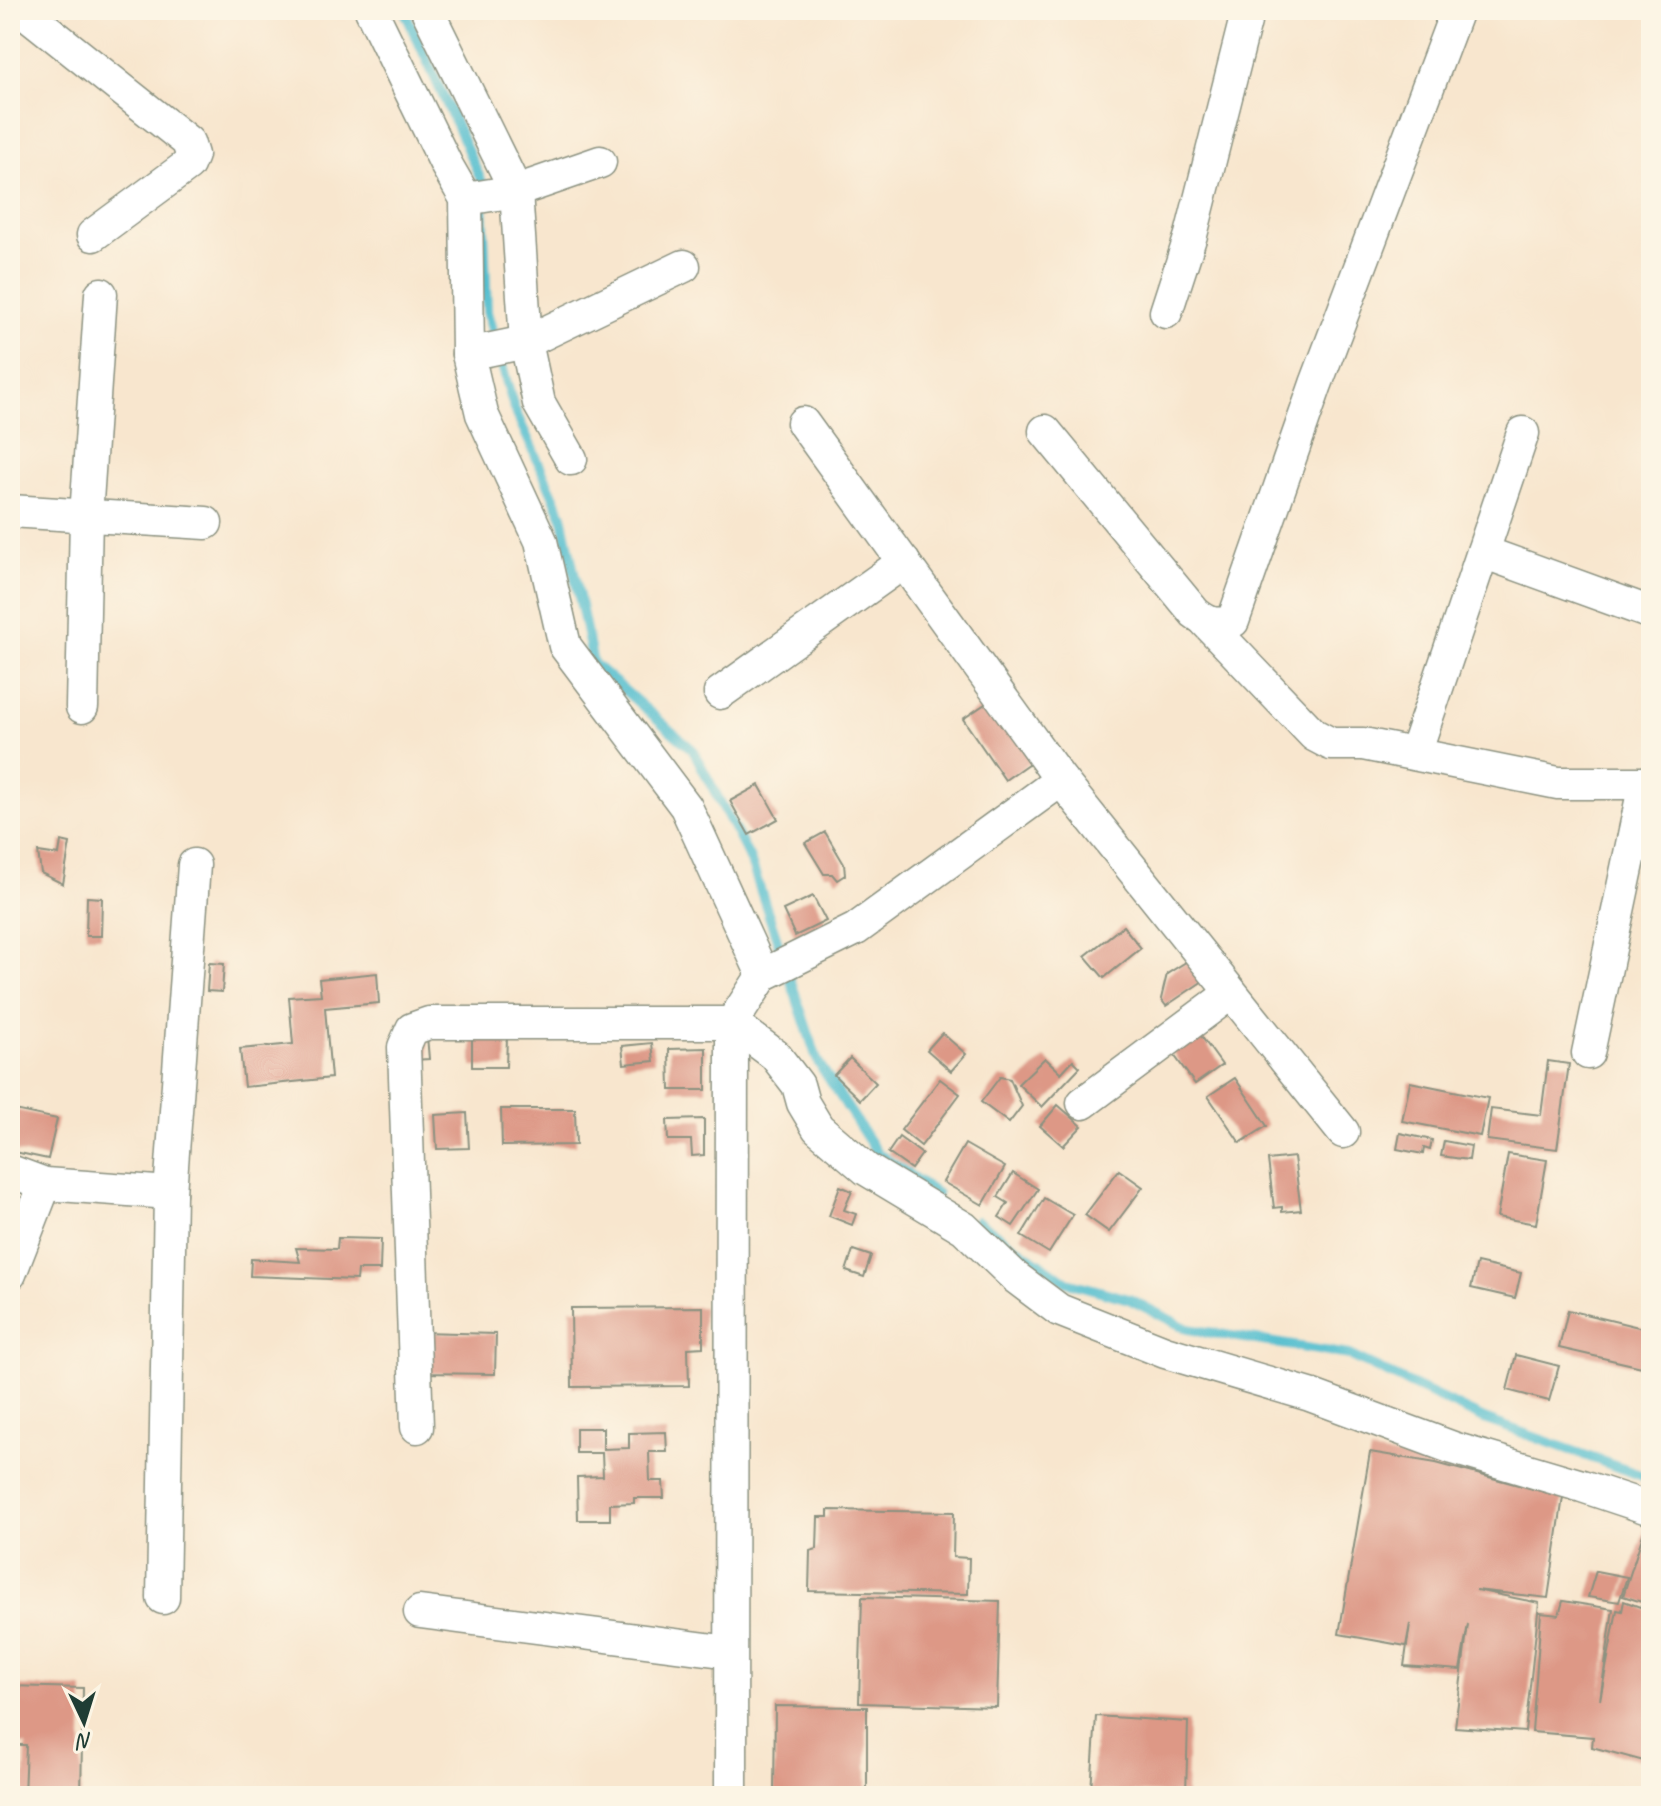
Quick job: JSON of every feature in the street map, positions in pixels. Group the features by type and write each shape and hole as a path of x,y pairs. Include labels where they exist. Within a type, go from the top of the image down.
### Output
{"street":[{"path":"22,10 188,142 192,155 188,165 93,235"},
{"path":"371,10 466,199 468,354 482,414 541,541 565,646 686,807 763,975"},
{"path":"427,10 516,191 526,342 539,403 571,459"},
{"path":"1166,312 1191,235 1248,10"},
{"path":"1206,622 1219,626 1233,621 1316,384 1457,10"},
{"path":"466,199 516,191 600,162"},
{"path":"468,354 526,342 684,266"},
{"path":"82,707 86,516 101,294"},
{"path":"803,423 1061,780 1343,1132"},
{"path":"1045,431 1195,613 1314,735 1331,744 1363,744 1558,783 1648,783 1588,1053"},
{"path":"1419,741 1523,433"},
{"path":"10,511 206,523"},
{"path":"1483,552 1651,613"},
{"path":"720,693 904,562"},
{"path":"731,1796 732,1023 763,975 856,929 1061,780"},
{"path":"163,1598 170,1193 194,865"},
{"path":"1083,1103 1231,993"},
{"path":"417,1427 404,1047 412,1029 429,1023 732,1023 775,1055 798,1085 803,1103 818,1128 866,1169 964,1228 1015,1277 1059,1310 1165,1352 1310,1395 1453,1448 1651,1509"},
{"path":"10,1171 45,1184 170,1193"},
{"path":"10,1274 45,1184"},
{"path":"420,1612 730,1652"}],"building":[{"path":"994,698 1035,759 1005,780 963,719"},
{"path":"759,785 778,819 749,835 730,801"},
{"path":"825,832 844,864 845,875 837,880 832,874 824,874 805,843"},
{"path":"61,841 70,843 63,884 41,873 38,852 59,855"},
{"path":"813,896 826,921 795,936 783,910"},
{"path":"87,897 102,898 101,936 86,936"},
{"path":"1123,926 1141,948 1104,978 1085,956"},
{"path":"1189,960 1203,981 1166,1006 1161,999 1167,974"},
{"path":"209,963 224,964 222,992 207,991"},
{"path":"377,973 379,1003 325,1008 331,1078 244,1087 240,1049 293,1044 289,997 321,995 319,979"},
{"path":"1196,1029 1222,1065 1195,1084 1169,1048"},
{"path":"942,1033 966,1054 951,1071 927,1050"},
{"path":"427,1036 429,1059 413,1060 412,1037"},
{"path":"472,1037 507,1037 506,1067 472,1067"},
{"path":"652,1043 654,1061 624,1064 622,1046"},
{"path":"706,1048 706,1090 670,1090 669,1049"},
{"path":"850,1058 876,1083 860,1100 834,1075"},
{"path":"1045,1058 1061,1073 1073,1060 1080,1067 1042,1107 1018,1084"},
{"path":"1548,1061 1569,1064 1557,1149 1487,1140 1491,1109 1541,1115"},
{"path":"1000,1077 1010,1079 1022,1106 1009,1123 981,1102"},
{"path":"1235,1078 1267,1126 1240,1143 1208,1096"},
{"path":"940,1079 960,1094 921,1146 901,1130"},
{"path":"1410,1082 1488,1098 1480,1136 1402,1121"},
{"path":"1058,1105 1082,1126 1063,1146 1040,1126"},
{"path":"10,1109 57,1119 48,1159 10,1151"},
{"path":"501,1109 575,1109 576,1145 502,1146"},
{"path":"467,1113 469,1148 437,1149 435,1115"},
{"path":"704,1119 704,1155 692,1156 691,1140 668,1140 667,1120"},
{"path":"1400,1133 1432,1140 1430,1150 1424,1148 1423,1154 1397,1149"},
{"path":"899,1137 922,1154 911,1169 888,1153"},
{"path":"1444,1141 1471,1146 1469,1160 1441,1156"},
{"path":"965,1144 1005,1167 983,1205 943,1182"},
{"path":"1508,1154 1547,1160 1536,1224 1497,1217"},
{"path":"1294,1157 1301,1210 1282,1212 1282,1207 1274,1208 1268,1160"},
{"path":"1119,1170 1143,1187 1109,1232 1085,1215"},
{"path":"1013,1173 1038,1189 1013,1226 999,1217 1008,1203 998,1197"},
{"path":"840,1186 852,1191 844,1210 856,1214 852,1225 829,1216"},
{"path":"1044,1198 1073,1215 1049,1253 1021,1236"},
{"path":"338,1238 381,1239 380,1270 358,1270 357,1280 250,1276 251,1259 300,1262 296,1248 337,1249"},
{"path":"853,1250 871,1256 864,1277 846,1271"},
{"path":"1477,1263 1521,1273 1515,1298 1471,1288"},
{"path":"703,1307 703,1347 688,1348 689,1386 572,1387 571,1308"},
{"path":"1568,1310 1651,1330 1642,1367 1559,1348"},
{"path":"421,1332 496,1334 495,1374 421,1373"},
{"path":"1516,1355 1559,1366 1549,1401 1507,1390"},
{"path":"576,1428 603,1428 603,1449 629,1448 629,1433 666,1432 667,1452 649,1452 650,1481 663,1481 664,1498 634,1498 634,1503 610,1504 610,1520 578,1520 577,1477 603,1476 602,1453 576,1453"},
{"path":"1370,1452 1436,1463 1563,1497 1548,1598 1476,1590 1539,1603 1525,1732 1455,1727 1468,1624 1460,1670 1404,1666 1410,1624 1406,1646 1339,1634"},
{"path":"828,1510 954,1512 953,1557 969,1558 968,1594 809,1591 810,1551 817,1549 818,1517 828,1517"},
{"path":"1648,1519 1651,1520 1651,1605 1623,1596"},
{"path":"1596,1571 1627,1577 1619,1602 1588,1597"},
{"path":"862,1597 1000,1601 997,1707 859,1703"},
{"path":"1563,1601 1613,1609 1600,1700 1617,1610 1622,1611 1624,1601 1651,1611 1651,1763 1592,1747 1593,1737 1532,1732 1541,1613 1559,1615"},
{"path":"10,1686 83,1688 81,1796 24,1796 26,1745 10,1745"},
{"path":"775,1706 867,1707 867,1796 774,1796"},
{"path":"1096,1716 1188,1722 1186,1794 1091,1791"}],"waterway":[{"path":"404,10 482,182 487,312 514,408 562,515 593,663 693,750 750,859 818,1062 877,1153 937,1194"},
{"path":"977,1221 1067,1282 1129,1299 1188,1329 1349,1355 1484,1419 1651,1479"}]}
